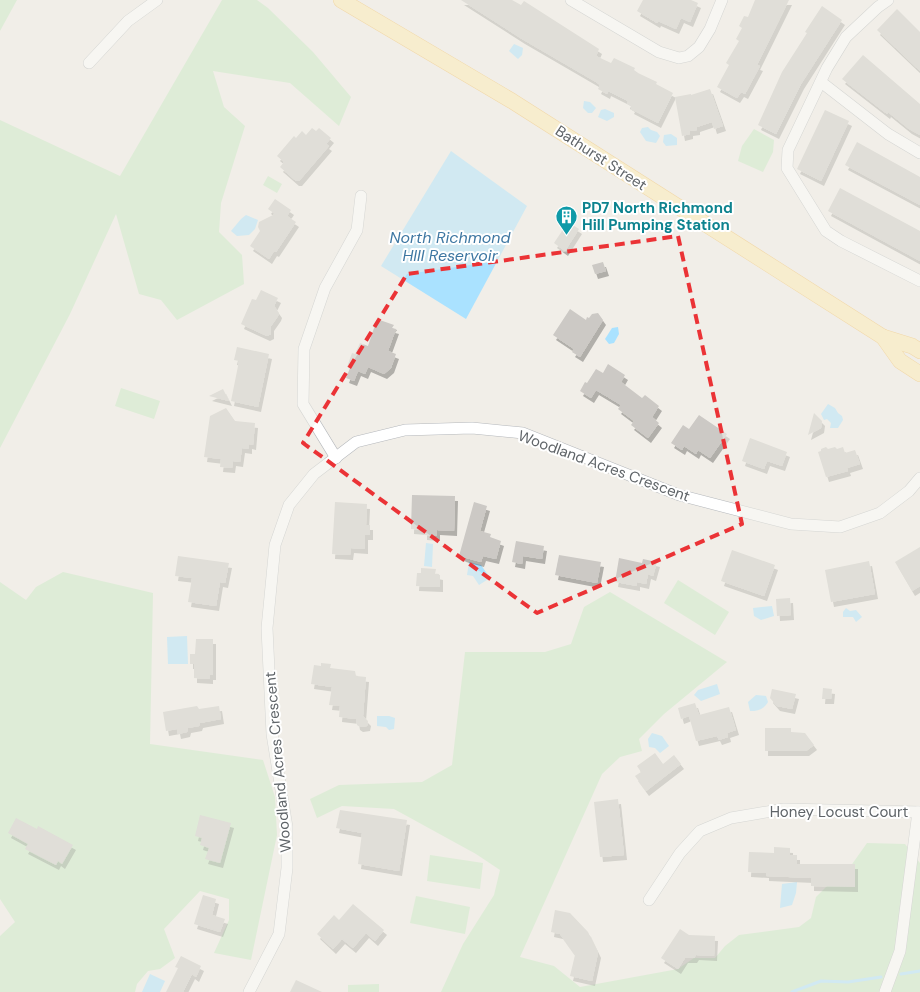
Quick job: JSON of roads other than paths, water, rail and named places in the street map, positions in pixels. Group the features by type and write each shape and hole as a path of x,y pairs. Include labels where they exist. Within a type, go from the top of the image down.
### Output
{"main road":[{"name":"Bathurst Street","path":"341,0 512,101 883,337 912,346 920,351"},
{"name":"Bathurst Street","path":"883,337 900,361 920,374"}],"street":[{"path":"89,63 128,21 157,0"},
{"path":"571,0 659,52 679,58 688,56 699,48 710,29 722,0"},
{"path":"888,0 846,37 820,82 788,150 787,168 826,231 841,241 920,281"},
{"path":"820,82 888,134 920,153"},
{"path":"336,458 303,404 304,349 325,288 357,230 361,196"},
{"name":"Woodland Acres Crescent","path":"249,992 279,934 287,868 287,827 272,734 266,628 275,545 288,505 314,474 356,442 405,430 472,428 523,433 679,495 791,524 840,527 880,513 910,491 920,478"},
{"name":"Honey Locust Court","path":"649,900 680,853 700,830 731,818 784,809 919,812"},
{"path":"885,992 900,951 919,812"}],"water":[{"path":"514,44 523,48 522,55 518,59 509,51"},
{"path":"584,101 590,102 596,108 592,113 588,113 583,108"},
{"path":"605,109 614,113 614,117 607,121 598,117 601,110"},
{"path":"648,127 660,136 656,143 646,141 640,132 642,128"},
{"path":"671,134 677,138 677,145 666,146 663,142 664,135"},
{"name":"North Richmond HIll Reservoir","path":"451,151 527,206 466,319 381,266"},
{"path":"246,215 258,220 255,229 249,235 237,236 231,231"},
{"path":"618,327 619,334 614,343 609,344 605,339 612,328"},
{"path":"828,404 835,408 842,416 843,420 838,428 830,428 831,423 827,419 824,420 821,414"},
{"path":"426,543 433,544 432,567 424,566"},
{"path":"469,562 481,565 490,578 479,585 473,576 467,575"},
{"path":"772,606 774,616 761,620 754,616 753,608"},
{"path":"846,608 850,611 856,610 862,617 856,622 853,617 843,617 843,612"},
{"path":"187,636 188,664 168,664 167,637"},
{"path":"717,684 720,694 701,701 694,695 698,690"},
{"path":"756,695 766,696 768,702 756,711 750,711 748,702"},
{"path":"377,716 395,718 394,729 389,730 386,727 377,726"},
{"path":"652,733 662,736 669,746 660,753 655,748 649,747 648,739"},
{"path":"797,882 792,905 780,908 782,884"},
{"path":"150,974 165,981 160,992 142,992"}],"waterway":[{"path":"901,974 920,971"},
{"path":"792,992 821,981 848,982 881,977"}],"place":[{"name":"PD7 North Richmond Hill Pumping Station","path":"566,236"}]}
